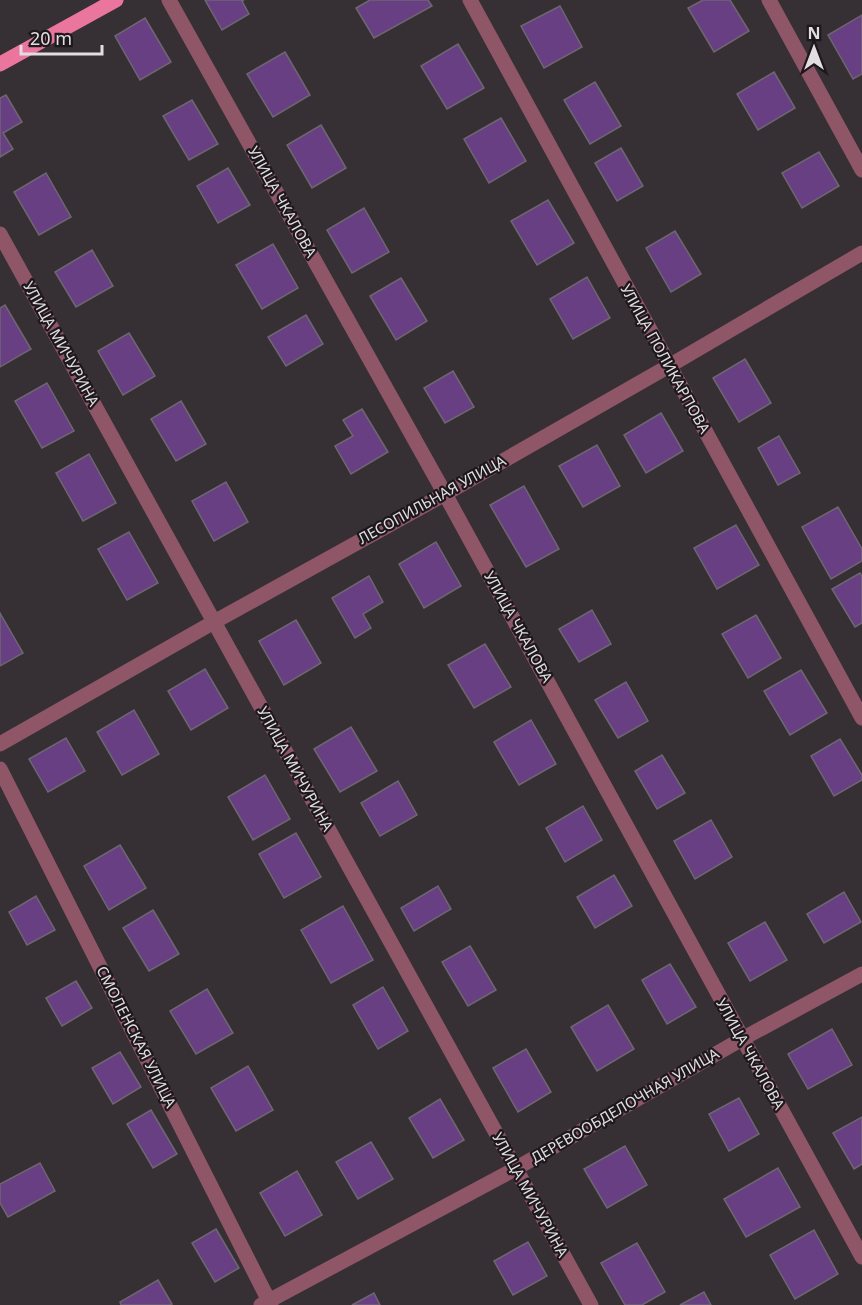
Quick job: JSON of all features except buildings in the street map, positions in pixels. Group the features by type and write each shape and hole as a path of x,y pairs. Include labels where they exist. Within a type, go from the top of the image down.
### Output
{"main road":[{"path":"0,64 116,0"}],"street":[{"name":"УЛИЦА ЧКАЛОВА","path":"169,0 445,494 862,1257"},
{"name":"УЛИЦА ПОЛИКАРПОВА","path":"470,0 862,718"},
{"path":"769,0 862,170"},
{"name":"УЛИЦА МИЧУРИНА","path":"0,234 591,1305"},
{"name":"ЛЕСОПИЛЬНАЯ УЛИЦА","path":"0,744 445,494 862,253"},
{"name":"СМОЛЕНСКАЯ УЛИЦА","path":"0,769 267,1304"},
{"name":"ДЕРЕВООБДЕЛОЧНАЯ УЛИЦА","path":"267,1304 515,1169 742,1039 862,974"}]}
